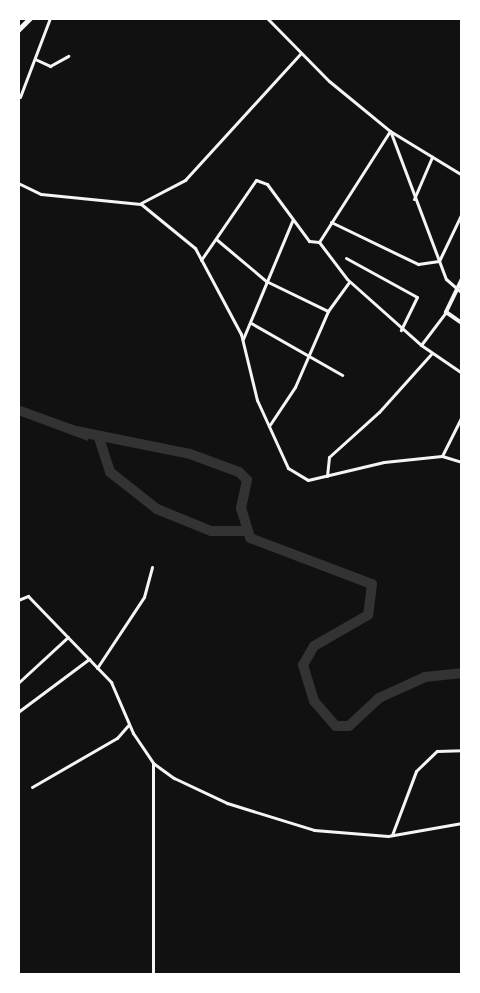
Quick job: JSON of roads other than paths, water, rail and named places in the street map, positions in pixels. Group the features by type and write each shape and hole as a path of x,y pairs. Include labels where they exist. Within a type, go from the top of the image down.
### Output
{"highway":[{"path":"18,30 30,18"}],"street":[{"path":"20,97 50,18"},
{"path":"267,18 301,53 390,131 462,175"},
{"path":"139,204 185,180 301,53"},
{"path":"35,59 50,66 68,56"},
{"path":"390,131 439,261 457,290 462,293"},
{"path":"319,242 390,131"},
{"path":"414,199 432,157"},
{"path":"201,260 256,180 267,184 292,222 309,241 319,242 349,281 401,330 431,354 462,373"},
{"path":"18,183 41,194 139,204 195,248 242,340 268,427 288,468 308,480 384,462 442,456 462,462"},
{"path":"439,261 462,213"},
{"path":"242,340 292,222"},
{"path":"331,222 418,264 439,261"},
{"path":"216,239 266,281 328,311"},
{"path":"346,258 417,297 401,330"},
{"path":"421,345 446,312 462,279"},
{"path":"268,427 311,353 328,311 349,281"},
{"path":"446,312 462,323"},
{"path":"251,323 311,353 342,375"},
{"path":"327,476 329,457 379,412 431,354"},
{"path":"442,456 462,416"},
{"path":"97,668 144,597 152,567"},
{"path":"18,600 28,596 111,682 129,724 153,763 227,803 314,830 392,835 462,823"},
{"path":"18,683 68,637"},
{"path":"18,712 89,659"},
{"path":"32,787 117,738 129,724"},
{"path":"392,835 416,771 437,751 462,750"},
{"path":"153,763 153,975"}],"waterway":[{"path":"76,431 190,454 239,472 247,480 241,508 250,538 372,584 368,615 314,646 303,665 314,701 336,726 349,726 379,698 425,677 462,673"},
{"path":"99,438 110,472 157,509 211,531 245,531"}]}
